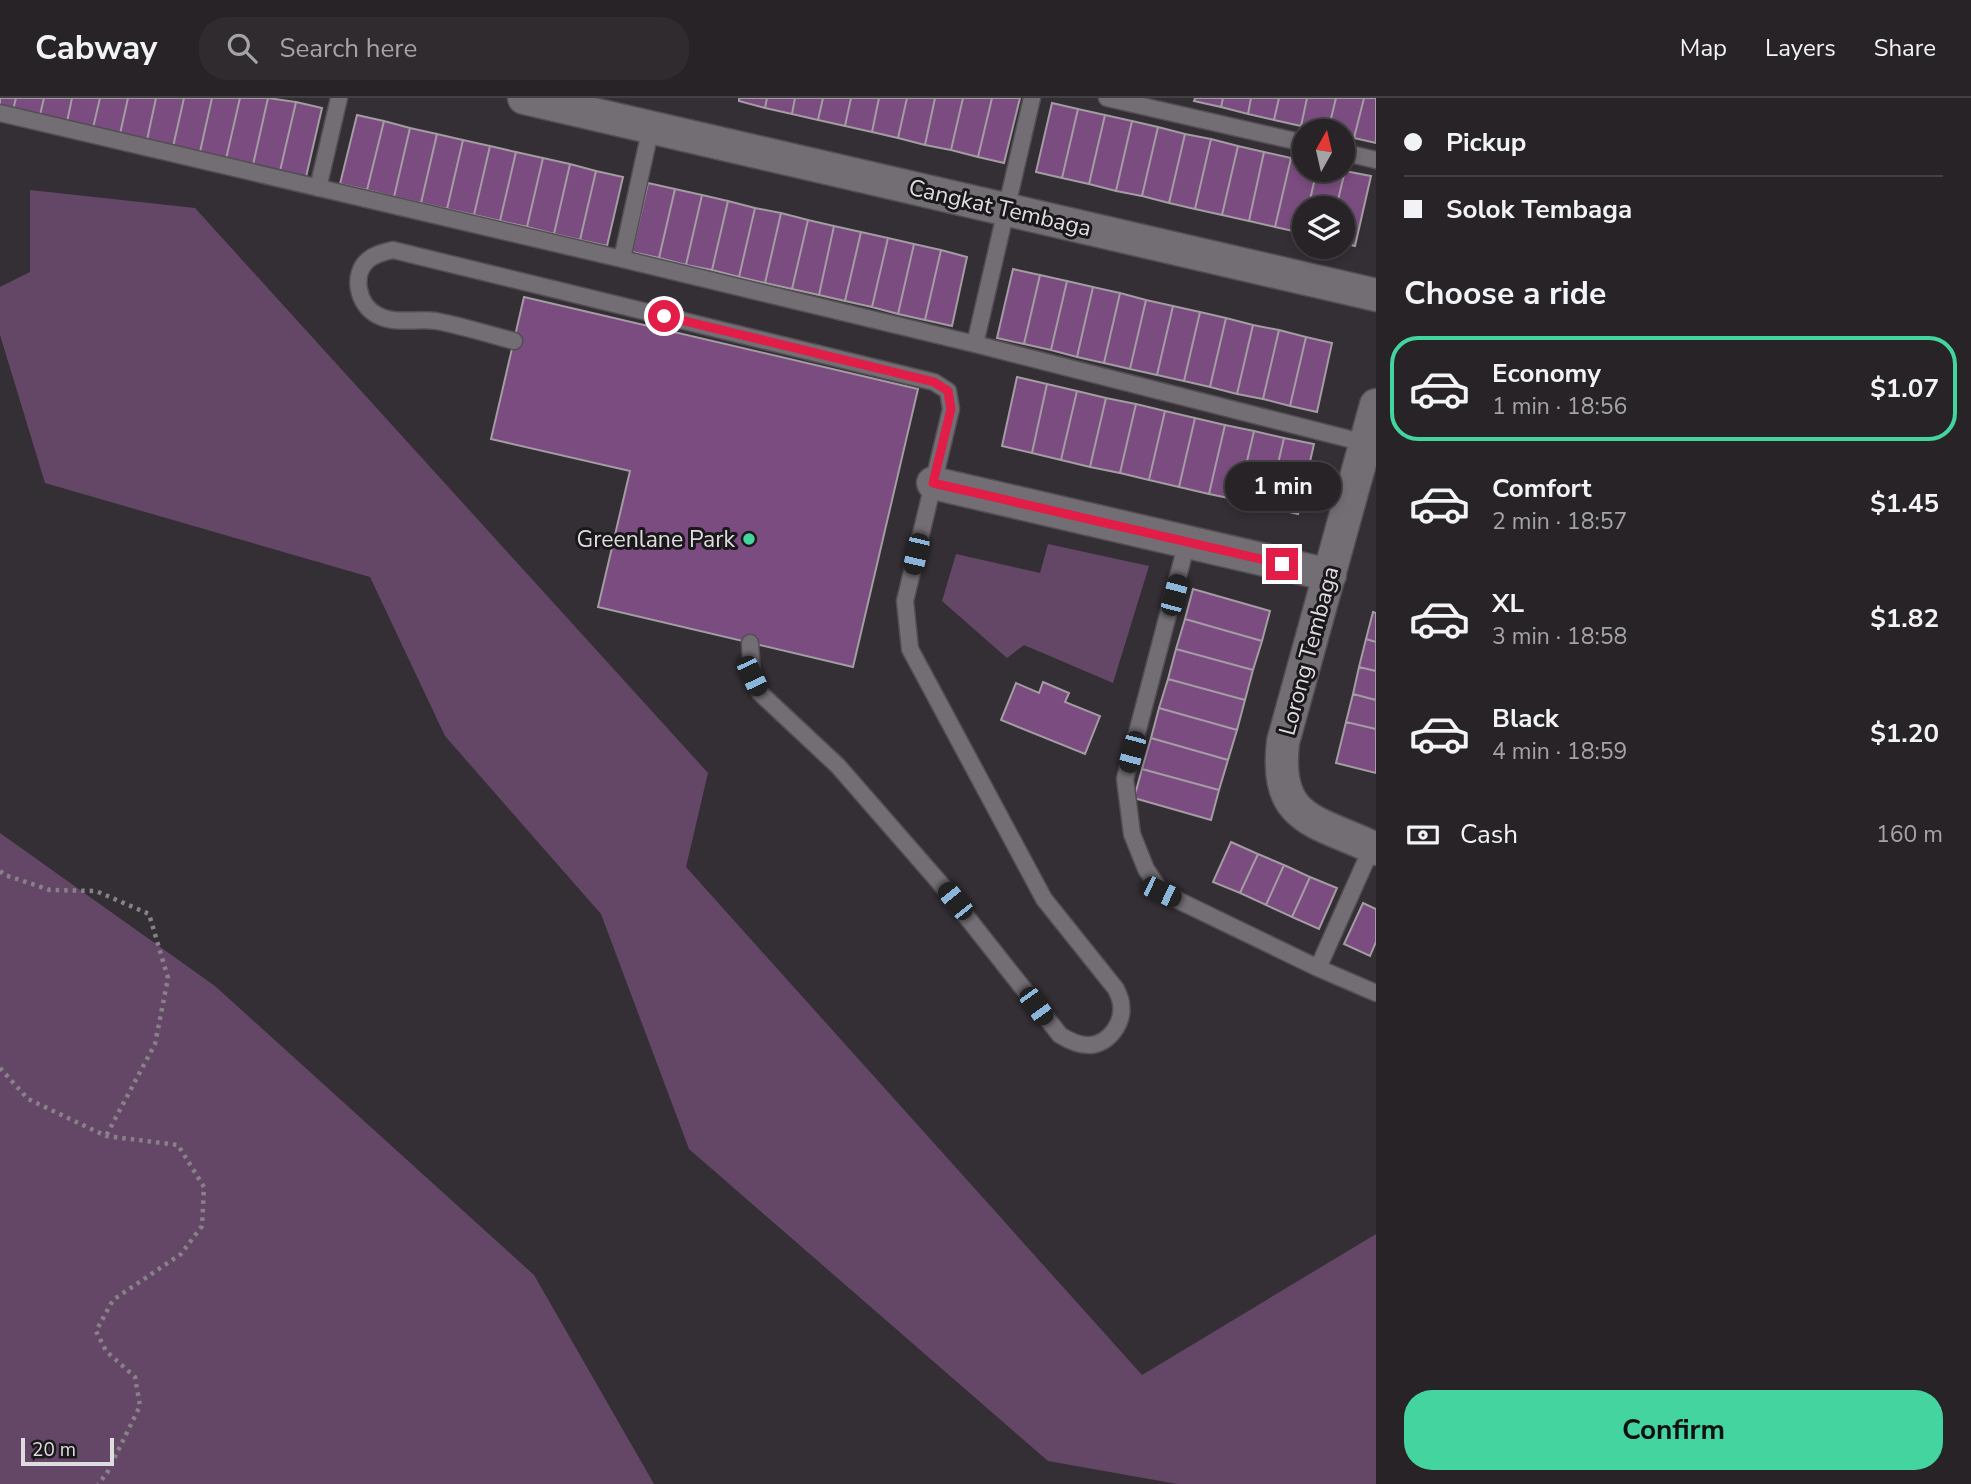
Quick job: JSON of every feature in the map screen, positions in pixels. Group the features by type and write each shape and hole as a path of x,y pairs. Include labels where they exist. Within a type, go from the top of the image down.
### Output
{"street":[{"name":"Cangkat Tembaga","path":"524,98 634,115 1006,210 1376,295"},
{"name":"Lorong Tembaga","path":"1374,848 1312,820 1294,808 1285,794 1280,768 1283,742 1330,575 1371,444 1376,405"},
{"path":"933,483 1330,575"}],"lane":[{"path":"318,188 339,98"},
{"path":"975,344 1032,98"},
{"path":"1107,98 1292,140"},
{"path":"0,113 975,344 1371,444"},
{"path":"622,259 634,115"},
{"path":"1355,155 1376,160"},
{"path":"514,341 433,321 393,321 376,315 358,293 359,277 366,261 380,253 393,250 934,382 948,391 951,409 905,601 910,649 1007,826 1044,900 1116,989 1121,1004 1121,1018 1115,1031 1104,1040 1090,1045 1070,1042 1060,1034 940,883 838,766 760,693 752,676 750,643"},
{"path":"1187,542 1125,779 1132,834 1146,869 1161,892 1376,993"},
{"path":"1318,968 1374,848"}],"path":[{"path":"0,871 50,890 96,891 149,914 168,978 155,1044 106,1136"},
{"path":"0,1068 28,1099 106,1136 178,1145 204,1187 202,1226 188,1245 181,1254 113,1300 96,1331 106,1351 135,1377 140,1406 107,1473 98,1484"}],"shaded area":[{"path":"30,190 195,208 708,773 686,867 1142,1375 1376,1234 1376,1484 1177,1484 1048,1461 689,1149 601,914 445,736 370,577 45,483 0,335 0,287 30,272"},
{"path":"1048,544 1149,566 1113,683 1024,645 1007,658 942,601 956,554 1040,573"},
{"path":"0,833 215,986 534,1275 654,1484 0,1484"}],"building":[{"path":"0,98 16,98 13,110 0,106"},
{"path":"16,98 44,98 40,115 13,110"},
{"path":"44,98 72,98 67,122 40,115"},
{"path":"72,98 100,98 93,128 67,122"},
{"path":"100,98 128,98 120,134 93,128"},
{"path":"128,98 156,98 147,140 120,134"},
{"path":"156,98 184,98 173,147 147,140"},
{"path":"184,98 212,98 200,152 173,147"},
{"path":"212,98 240,98 226,159 200,152"},
{"path":"240,98 268,98 253,165 226,159"},
{"path":"268,98 296,102 280,171 253,165"},
{"path":"739,98 767,98 765,108 739,101"},
{"path":"767,98 795,98 792,114 765,108"},
{"path":"795,98 823,98 818,120 792,114"},
{"path":"823,98 851,98 845,126 818,120"},
{"path":"851,98 879,98 872,132 845,126"},
{"path":"879,98 907,98 898,138 872,132"},
{"path":"907,98 935,98 925,145 898,138"},
{"path":"935,98 963,98 951,150 925,145"},
{"path":"963,98 992,98 978,157 951,150"},
{"path":"992,98 1020,98 1004,163 978,157"},
{"path":"1195,98 1223,98 1221,107 1194,101"},
{"path":"1223,98 1251,98 1248,114 1221,107"},
{"path":"1251,98 1279,98 1274,120 1248,114"},
{"path":"1279,98 1307,98 1302,119 1292,119 1292,124 1274,120"},
{"path":"1307,98 1336,98 1331,119 1302,119"},
{"path":"1336,98 1364,98 1355,134 1355,119 1331,119"},
{"path":"1364,98 1376,98 1376,143 1355,138"},
{"path":"296,102 322,108 306,177 280,171"},
{"path":"1052,103 1078,109 1062,178 1036,172"},
{"path":"1078,109 1105,115 1089,184 1062,178"},
{"path":"357,115 384,121 367,190 340,184"},
{"path":"1105,115 1132,121 1116,191 1089,184"},
{"path":"384,121 410,128 394,197 367,190"},
{"path":"1132,121 1158,127 1142,196 1116,191"},
{"path":"1158,127 1185,134 1169,203 1142,196"},
{"path":"410,128 437,134 421,203 394,197"},
{"path":"437,134 463,140 447,209 421,203"},
{"path":"1185,134 1211,139 1195,209 1169,203"},
{"path":"1211,139 1238,146 1222,215 1195,209"},
{"path":"463,140 490,146 474,215 447,209"},
{"path":"490,146 516,152 500,221 474,215"},
{"path":"1238,146 1264,152 1249,221 1222,215"},
{"path":"516,152 543,158 527,227 500,221"},
{"path":"1264,152 1291,158 1275,227 1249,221"},
{"path":"543,158 570,164 554,234 527,227"},
{"path":"1292,158 1292,182 1314,182 1311,196 1292,196 1292,231 1275,227"},
{"path":"570,164 596,171 580,240 554,234"},
{"path":"596,171 623,177 607,246 580,240"},
{"path":"1355,173 1371,176 1355,246 1355,196 1339,196 1342,182 1355,182"},
{"path":"1314,182 1342,182 1339,196 1311,196"},
{"path":"648,183 675,189 659,258 632,252"},
{"path":"675,189 702,195 686,265 659,258"},
{"path":"702,195 728,201 712,270 686,265"},
{"path":"728,201 755,208 739,277 712,270"},
{"path":"755,208 781,213 765,283 739,277"},
{"path":"781,213 808,220 792,289 765,283"},
{"path":"808,220 834,226 819,295 792,289"},
{"path":"834,226 861,232 845,301 819,295"},
{"path":"861,232 888,238 872,307 845,301"},
{"path":"888,238 914,244 898,314 872,307"},
{"path":"914,244 941,250 925,320 898,314"},
{"path":"941,250 967,257 952,326 925,320"},
{"path":"1013,269 1040,275 1024,344 997,338"},
{"path":"1040,275 1067,281 1051,350 1024,344"},
{"path":"1067,281 1093,287 1077,357 1051,350"},
{"path":"1093,287 1120,293 1104,363 1077,357"},
{"path":"1120,293 1146,300 1130,369 1104,363"},
{"name":"Greenlane Park","path":"524,297 918,389 853,667 598,607 630,471 491,439"},
{"path":"1146,300 1173,306 1157,375 1130,369"},
{"path":"1173,306 1200,312 1184,381 1157,375"},
{"path":"1200,312 1226,318 1210,387 1184,381"},
{"path":"1226,318 1253,325 1237,394 1210,387"},
{"path":"1253,325 1279,330 1263,399 1237,394"},
{"path":"1279,330 1306,337 1290,406 1263,399"},
{"path":"1306,337 1332,343 1317,412 1290,406"},
{"path":"1017,377 1047,384 1032,453 1002,446"},
{"path":"1047,384 1077,391 1061,460 1032,453"},
{"path":"1077,391 1106,398 1090,467 1061,460"},
{"path":"1106,398 1136,404 1120,473 1090,467"},
{"path":"1136,404 1165,411 1149,480 1120,473"},
{"path":"1165,411 1195,418 1179,487 1149,480"},
{"path":"1195,418 1225,425 1209,494 1179,487"},
{"path":"1225,425 1254,431 1238,500 1209,494"},
{"path":"1254,431 1284,438 1268,507 1238,500"},
{"path":"1284,438 1314,444 1298,514 1268,507"},
{"path":"1193,589 1270,611 1262,641 1185,619"},
{"path":"1373,612 1376,613 1376,642 1366,639"},
{"path":"1185,619 1262,641 1253,670 1176,649"},
{"path":"1366,639 1376,642 1376,671 1359,667"},
{"path":"1176,649 1253,670 1245,700 1168,679"},
{"path":"1359,667 1376,671 1376,700 1353,694"},
{"path":"1168,679 1245,700 1237,730 1159,708"},
{"path":"1043,682 1069,693 1065,702 1100,716 1085,754 1001,720 1016,683 1039,693"},
{"path":"1353,694 1376,700 1376,729 1346,722"},
{"path":"1159,708 1237,730 1228,760 1151,738"},
{"path":"1346,722 1376,729 1376,773 1336,763"},
{"path":"1151,738 1228,760 1219,790 1142,769"},
{"path":"1142,769 1219,790 1211,820 1134,798"},
{"path":"1231,842 1258,854 1240,893 1213,882"},
{"path":"1258,854 1284,865 1266,905 1240,893"},
{"path":"1284,865 1310,877 1292,917 1266,905"},
{"path":"1310,877 1337,888 1319,929 1292,917"},
{"path":"1363,903 1376,909 1376,942 1370,956 1344,944"}],"place":[{"name":"Greenlane Park","path":"749,539"}],"route":[{"path":"664,316 934,382 948,391 951,409 933,483 1282,564"}]}
